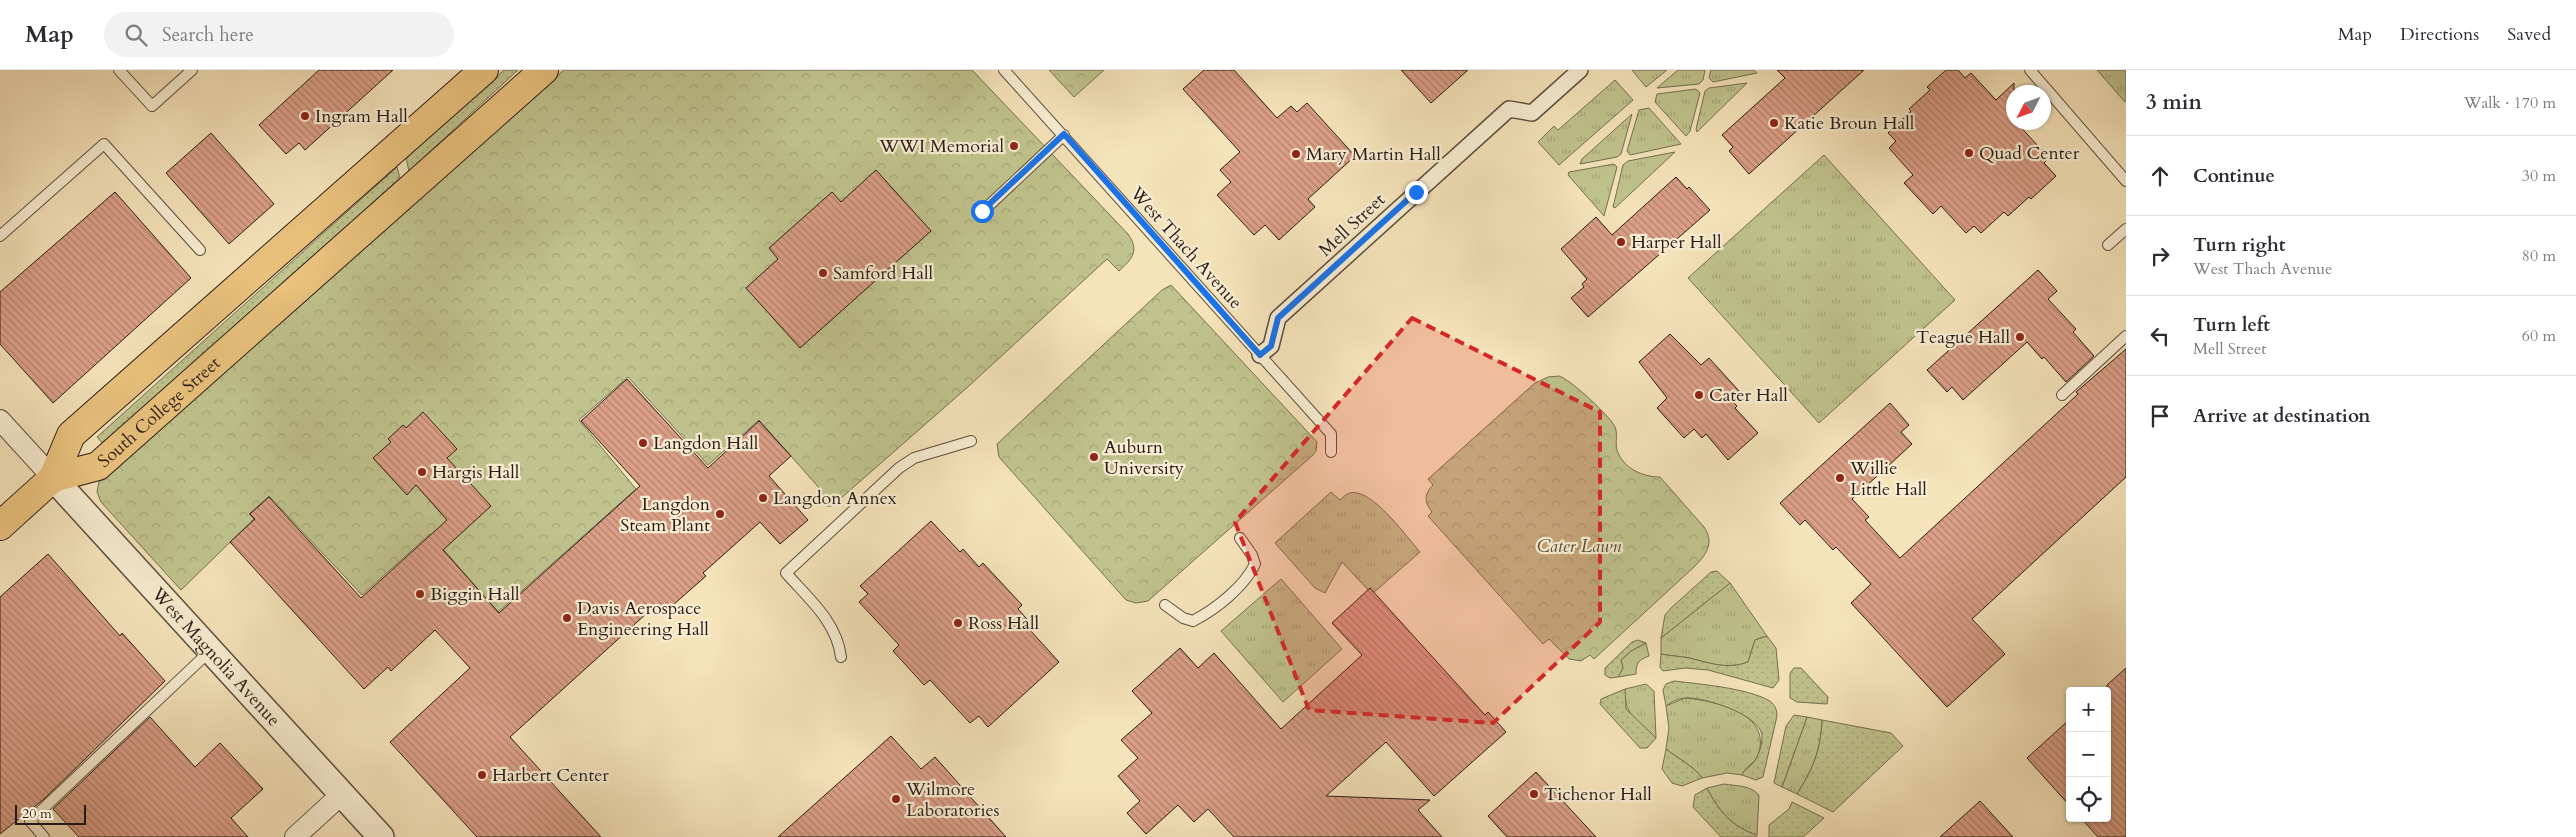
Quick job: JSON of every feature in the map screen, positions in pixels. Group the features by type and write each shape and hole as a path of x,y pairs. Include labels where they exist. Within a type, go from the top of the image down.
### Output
{"main road":[{"path":"0,526 53,478 71,435 484,70"},
{"name":"South College Street","path":"53,478 98,466 544,70"}],"street":[{"name":"Mell Street","path":"1260,355 1271,346 1278,318 1456,156 1509,109 1532,113 1580,70"},
{"path":"0,420 53,478"},
{"name":"West Magnolia Avenue","path":"53,478 381,837"},
{"path":"295,837 342,794"}],"lane":[{"path":"119,70 152,106 192,70"},
{"name":"West Thach Avenue","path":"1004,70 1064,134 1331,434 1331,452"},
{"path":"2030,70 2126,181"},
{"path":"982,211 1064,134"},
{"path":"0,236 104,144 200,250"},
{"path":"2108,245 2126,229"},
{"path":"2062,395 2126,336"},
{"path":"842,657 840,644 824,615 786,573 899,468 914,458 971,441"},
{"path":"1165,605 1183,618 1193,621 1226,598 1250,576 1255,564 1252,555 1240,538"},
{"path":"44,837 30,821 210,650"}],"highlighted area":[{"path":"1412,318 1600,412 1600,622 1493,723 1309,710 1235,522"}],"green space":[{"path":"504,70 518,70 409,171 406,158"},
{"path":"564,70 972,70 1128,234 1132,240 1133,254 1128,263 1119,271 1107,259 970,385 832,506 826,506 823,502 821,490 759,420 708,465 628,377 579,420 636,489 498,612 430,534 362,595 269,496 249,514 254,519 181,590 101,502 97,492 99,482 482,138"},
{"path":"1049,70 1104,70 1074,97"},
{"path":"1632,70 1667,70 1646,87"},
{"path":"1678,70 1705,70 1703,80 1699,84 1657,88"},
{"path":"1711,70 1754,70 1757,73 1713,82 1709,78"},
{"path":"2097,70 2126,70 2125,102"},
{"path":"1615,80 1633,100 1559,165 1538,142 1554,126 1558,130"},
{"path":"1747,83 1697,132 1696,129 1705,91 1709,88"},
{"path":"1696,89 1700,93 1690,131 1686,136 1655,102 1657,94"},
{"path":"1649,108 1681,144 1630,155 1627,151 1639,110"},
{"path":"1632,114 1621,154 1617,157 1580,164 1582,159"},
{"path":"1675,152 1615,208 1613,207 1623,165 1628,161"},
{"path":"1824,155 1955,300 1819,423 1688,278"},
{"path":"1614,164 1617,167 1604,216 1568,175 1569,172"},
{"path":"397,167 400,178 104,445 97,437"},
{"path":"1171,285 1317,442 1316,451 1313,455 1148,601 1136,603 1126,600 999,457 997,444 1162,290"},
{"name":"Cater Lawn","path":"1559,376 1580,391 1612,422 1616,430 1617,450 1624,462 1640,473 1660,477 1704,527 1709,538 1708,548 1694,567 1594,659 1590,655 1581,661 1569,659 1549,639 1543,644 1428,516 1432,512 1426,501 1428,492 1433,485 1428,479 1535,383 1548,377"},
{"path":"1331,492 1340,500 1348,494 1354,493 1365,496 1374,502 1391,518 1420,552 1372,594 1342,562 1325,593 1315,588 1275,543"},
{"path":"1717,571 1730,583 1661,638 1665,615 1711,572"},
{"path":"1281,579 1342,649 1283,702 1221,631"},
{"path":"1730,583 1767,636 1755,640 1748,662 1725,666 1686,657 1661,654 1661,638"},
{"path":"1767,636 1776,648 1779,680 1773,688 1708,670 1685,668 1663,671 1660,667 1661,654 1686,657 1726,666 1748,662 1755,640"},
{"path":"1638,640 1646,643 1631,651 1621,660 1623,668 1618,677 1610,678 1605,675 1605,668 1632,642"},
{"path":"1646,643 1649,656 1639,662 1636,674 1618,677 1623,668 1621,660 1631,651"},
{"path":"1794,668 1801,668 1828,697 1827,704 1797,702 1790,698 1790,673"},
{"path":"1674,681 1748,692 1772,703 1776,709 1777,716 1763,777 1756,780 1742,775 1754,762 1760,751 1762,735 1759,727 1751,720 1729,708 1703,700 1684,698 1666,706 1663,690 1666,684"},
{"path":"1646,684 1654,691 1656,738 1633,717 1626,705 1625,689"},
{"path":"1625,689 1626,709 1656,738 1647,748 1640,748 1600,704 1601,699"},
{"path":"1685,698 1725,706 1749,719 1757,729 1760,741 1758,755 1742,775 1727,773 1702,778 1690,766 1666,749 1669,728 1666,706"},
{"path":"1794,715 1807,717 1782,787 1774,783 1786,726"},
{"path":"1807,717 1822,720 1820,741 1808,776 1797,794 1782,787"},
{"path":"1822,720 1891,733 1903,746 1833,812 1797,794 1808,776 1815,759 1820,741"},
{"path":"1666,749 1690,766 1702,778 1682,786 1672,783 1662,769"},
{"path":"1724,784 1751,789 1759,795 1757,835 1733,823 1721,810 1707,788"},
{"path":"1707,788 1721,810 1733,823 1757,835 1756,837 1721,837 1693,807 1695,795"},
{"path":"1792,802 1824,818 1803,837 1769,837 1769,825 1789,809"}],"building":[{"name":"Ingram Hall","path":"319,70 393,70 305,150 299,143 286,154 259,125"},
{"name":"Mary Martin Hall","path":"1204,70 1234,70 1277,118 1291,106 1297,112 1307,103 1355,156 1308,199 1315,207 1279,240 1265,225 1254,235 1217,195 1231,182 1220,170 1240,152 1183,89"},
{"path":"1401,70 1468,70 1431,103"},
{"name":"Katie Broun Hall","path":"1777,70 1864,70 1749,174 1729,151 1733,147 1722,135 1785,78"},
{"name":"Quad Center","path":"1946,70 1958,70 1965,78 1971,73 1996,100 2006,91 2006,130 2023,130 2049,158 2044,163 2056,176 2031,199 2029,197 2008,216 2004,212 1981,233 1974,226 1966,233 1941,206 1933,214 1904,183 1913,175 1889,148 1896,141 1888,133 1911,111 1909,109 1930,90 1927,87"},
{"path":"211,133 274,204 229,244 166,173"},
{"name":"Samford Hall","path":"876,170 931,231 800,348 746,288 778,259 769,248 832,192 841,202"},
{"name":"Harper Hall","path":"1676,177 1687,189 1689,187 1710,210 1588,317 1571,298 1584,287 1582,284 1587,279 1561,249 1596,217 1612,235"},
{"path":"115,192 191,278 53,403 0,344 0,292"},
{"name":"Teague Hall","path":"2038,270 2057,291 2048,299 2076,329 2073,332 2094,356 2066,382 2044,357 2042,359 2027,342 1963,400 1952,387 1947,392 1927,370"},
{"name":"Cater Hall","path":"1670,334 1701,365 1709,358 1739,391 1730,399 1737,406 1735,408 1758,433 1728,460 1706,434 1702,438 1694,429 1684,438 1657,408 1667,398 1639,362"},
{"path":"2126,349 2126,477 1972,619 2005,654 1947,707 1851,603 1871,584 1836,547 1833,550 1805,520 1800,525 1780,503 1890,403 1909,425 1901,432 1912,444 1852,499 1869,517 1865,520 1900,558 2078,394 2076,392"},
{"path":"627,379 708,468 759,421 791,456 769,476 808,520 780,544 760,522 703,573 706,576 665,612 657,604 510,737 601,837 477,837 390,742 470,668 435,630 391,671 388,667 364,689 230,542 255,519 250,514 269,497 361,598 447,520 416,485 407,495 373,458 391,442 388,439 403,425 406,428 423,412 457,449 447,458 491,506 443,550 499,613 640,486 581,421"},
{"name":"Ross Hall","path":"931,521 960,552 963,549 979,567 983,563 1022,605 1018,609 1033,626 1029,629 1059,662 988,727 979,716 970,723 930,680 924,685 893,651 899,645 859,602 868,594 860,586"},
{"path":"48,554 120,636 122,633 165,681 44,799 0,834 0,597"},
{"path":"1370,588 1485,715 1488,712 1506,732 1434,796 1386,742 1326,796 1430,800 1418,810 1442,837 1234,837 1208,809 1194,822 1178,805 1146,834 1127,813 1140,801 1118,776 1138,758 1121,740 1152,713 1132,691 1180,648 1198,668 1214,653 1281,729 1362,655 1332,623"},
{"path":"2126,668 2126,837 2098,837 2085,822 2111,822 2111,687 2107,687"},
{"path":"150,717 195,767 220,743 263,789 231,818 248,837 79,837 53,809"},
{"path":"2066,723 2066,802 2027,758"},
{"name":"Wilmore Laboratories","path":"891,736 921,769 935,757 1006,837 778,837"},
{"name":"Tichenor Hall","path":"1536,772 1596,837 1507,837 1488,816"},
{"path":"1980,801 2013,837 1940,837"}],"place":[{"name":"Ingram Hall","path":"305,116"},
{"name":"Katie Broun Hall","path":"1774,123"},
{"name":"WWI Memorial","path":"1014,146"},
{"name":"Quad Center","path":"1969,153"},
{"name":"Mary Martin Hall","path":"1296,154"},
{"name":"Harper Hall","path":"1621,242"},
{"name":"Samford Hall","path":"823,273"},
{"name":"Teague Hall","path":"2020,337"},
{"name":"Cater Hall","path":"1699,395"},
{"name":"Langdon Hall","path":"643,443"},
{"name":"Auburn University","path":"1094,457"},
{"name":"Hargis Hall","path":"422,472"},
{"name":"Willie Little Hall","path":"1840,478"},
{"name":"Langdon Annex","path":"763,498"},
{"name":"Langdon Steam Plant","path":"720,514"},
{"name":"Biggin Hall","path":"420,594"},
{"name":"Davis Aerospace Engineering Hall","path":"567,618"},
{"name":"Ross Hall","path":"958,623"},
{"name":"Harbert Center","path":"482,775"},
{"name":"Tichenor Hall","path":"1534,794"},
{"name":"Wilmore Laboratories","path":"896,799"}],"route":[{"path":"982,211 1064,134 1260,355 1271,346 1278,318 1416,192"}]}
